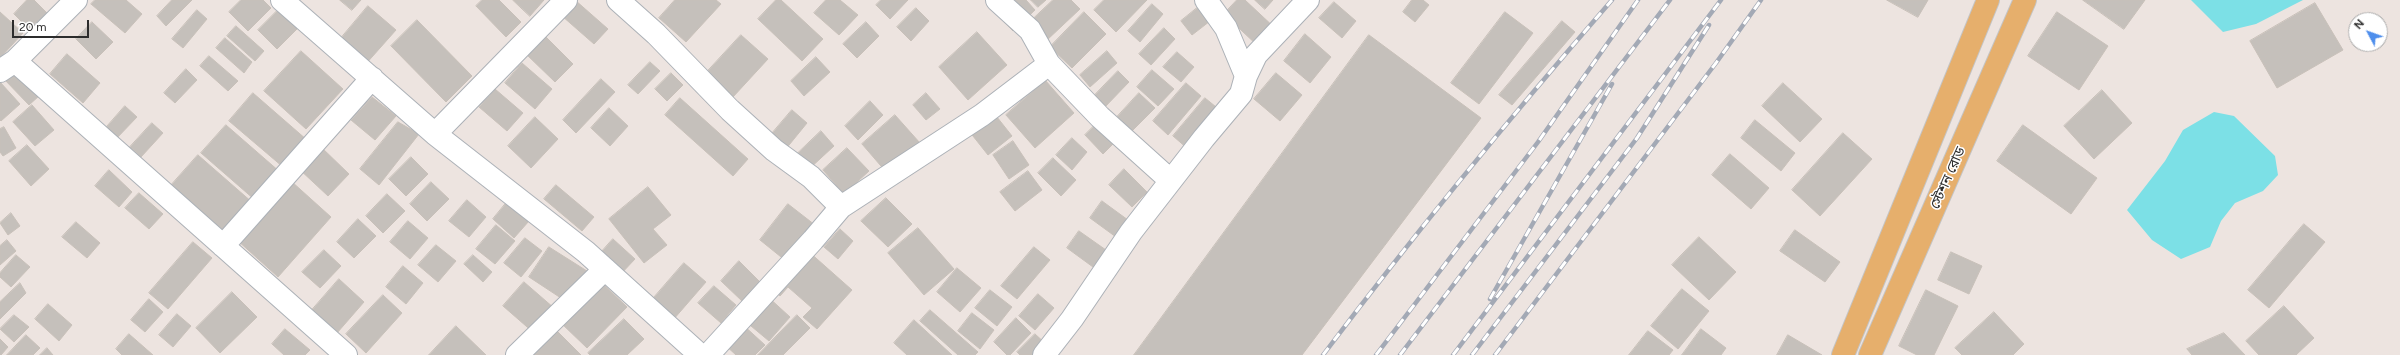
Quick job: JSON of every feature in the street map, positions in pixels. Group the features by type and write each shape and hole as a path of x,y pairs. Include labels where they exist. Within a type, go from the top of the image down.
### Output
{"main road":[{"path":"1843,355 1988,0"},
{"name":"স্টেশন রোড","path":"1870,355 2025,0"}],"street":[{"path":"76,0 7,66 223,246 346,355"},
{"path":"282,0 435,134 605,268 700,355"},
{"path":"435,134 566,0"},
{"path":"618,0 656,34 730,110 774,150 810,177 841,207"},
{"path":"997,0 1030,30 1049,64 1100,117 1170,180"},
{"path":"1206,0 1226,28 1246,76"},
{"path":"1044,355 1072,319 1131,232 1170,180 1241,94 1246,76 1256,55 1308,0"},
{"path":"708,355 813,240 841,207 982,115 1049,64"},
{"path":"223,246 372,78"},
{"path":"517,355 605,268"}],"water":[{"path":"2191,0 2303,0 2256,24 2223,32"},
{"path":"2214,112 2234,116 2275,156 2278,175 2263,191 2235,203 2221,221 2210,247 2181,259 2152,240 2127,210 2165,161 2183,130"}],"building":[{"path":"27,0 34,0 51,17 34,34 14,14"},
{"path":"95,0 126,0 142,14 125,33 91,4"},
{"path":"172,0 192,0 166,26 157,16"},
{"path":"241,0 263,0 271,8 248,31 229,12"},
{"path":"340,0 361,0 352,10"},
{"path":"482,0 499,0 521,22 506,37 476,6"},
{"path":"513,0 544,0 530,16"},
{"path":"575,0 608,29 594,44 562,16"},
{"path":"675,0 716,0 721,4 686,42 659,18"},
{"path":"776,0 781,0 823,39 802,61 758,19"},
{"path":"826,0 840,0 858,15 839,35 814,13"},
{"path":"881,0 908,0 890,19 876,5"},
{"path":"1007,0 1026,0 1035,10 1013,31 995,12"},
{"path":"1031,0 1046,0 1038,7"},
{"path":"1053,0 1071,0 1080,9 1046,41 1029,23"},
{"path":"1104,0 1147,0 1116,32 1094,10"},
{"path":"1207,0 1223,11 1192,35 1181,21"},
{"path":"1237,0 1245,0 1276,29 1259,47 1224,14"},
{"path":"1255,0 1273,0 1265,9"},
{"path":"1412,0 1423,0 1429,5 1415,22 1403,12"},
{"path":"1887,0 1928,0 1918,17"},
{"path":"2083,0 2145,0 2124,29"},
{"path":"1334,2 1356,21 1342,38 1319,18"},
{"path":"2315,3 2343,50 2277,88 2250,41"},
{"path":"1152,4 1163,14 1140,42 1128,31"},
{"path":"368,6 396,30 364,66 337,43"},
{"path":"281,7 300,26 277,49 258,30"},
{"path":"916,8 929,21 911,41 897,27"},
{"path":"197,10 207,19 183,48 172,39"},
{"path":"0,12 23,33 0,58"},
{"path":"1084,12 1106,34 1072,68 1050,47"},
{"path":"1505,12 1533,33 1479,104 1451,83"},
{"path":"2057,12 2108,46 2079,90 2028,56"},
{"path":"417,20 472,76 446,102 391,46"},
{"path":"1562,21 1575,32 1512,105 1499,95"},
{"path":"92,22 113,42 96,59 76,39"},
{"path":"866,22 879,36 857,58 843,44"},
{"path":"236,26 264,51 255,61 227,36"},
{"path":"1164,28 1175,39 1151,65 1139,54"},
{"path":"977,32 1007,65 968,100 939,67"},
{"path":"1305,34 1331,57 1310,83 1284,61"},
{"path":"544,35 573,64 555,82 526,54"},
{"path":"741,35 768,59 733,97 706,73"},
{"path":"1369,35 1481,118 1302,355 1134,355"},
{"path":"225,38 252,62 244,73 216,48"},
{"path":"301,51 343,89 306,129 264,91"},
{"path":"1107,51 1117,63 1090,87 1080,75"},
{"path":"1177,52 1194,67 1181,82 1163,67"},
{"path":"67,54 100,83 83,103 50,74"},
{"path":"209,56 238,81 228,91 200,66"},
{"path":"816,57 830,72 804,96 791,81"},
{"path":"650,62 660,71 638,94 628,85"},
{"path":"522,63 552,89 535,109 505,83"},
{"path":"13,69 39,96 29,105 3,78"},
{"path":"186,69 197,80 175,103 164,93"},
{"path":"1152,70 1174,89 1158,106 1137,87"},
{"path":"1118,71 1129,82 1104,108 1093,97"},
{"path":"671,73 683,85 667,101 655,89"},
{"path":"1276,73 1302,95 1280,121 1254,99"},
{"path":"601,79 615,92 576,133 563,120"},
{"path":"1045,80 1074,113 1035,148 1006,115"},
{"path":"0,82 20,104 1,121 0,120"},
{"path":"1186,83 1201,96 1168,135 1153,121"},
{"path":"1783,83 1822,119 1800,142 1762,106"},
{"path":"495,89 523,113 507,131 479,107"},
{"path":"2102,90 2132,123 2094,159 2064,126"},
{"path":"253,93 307,140 283,167 229,121"},
{"path":"926,93 940,109 926,120 913,105"},
{"path":"1139,93 1155,108 1132,131 1117,117"},
{"path":"372,97 396,116 375,140 351,120"},
{"path":"680,98 748,159 733,176 665,115"},
{"path":"1205,98 1221,111 1188,149 1173,136"},
{"path":"870,101 883,115 858,140 845,126"},
{"path":"32,105 54,130 35,146 13,122"},
{"path":"125,106 137,117 115,140 104,130"},
{"path":"609,108 628,126 610,146 591,128"},
{"path":"792,110 807,123 785,150 769,137"},
{"path":"993,112 1012,136 988,155 969,131"},
{"path":"895,115 920,143 887,173 862,144"},
{"path":"535,117 558,139 531,168 508,146"},
{"path":"1755,120 1795,153 1781,171 1741,138"},
{"path":"398,122 419,134 379,185 360,169"},
{"path":"152,123 163,133 141,157 130,147"},
{"path":"1097,123 1115,142 1103,154 1085,135"},
{"path":"226,125 280,172 255,200 201,153"},
{"path":"2023,125 2097,178 2071,214 1997,161"},
{"path":"4,127 16,148 3,156 0,152 0,129"},
{"path":"821,131 834,146 808,170 795,156"},
{"path":"1843,133 1872,159 1820,216 1792,190"},
{"path":"1072,138 1087,152 1072,170 1056,155"},
{"path":"1013,141 1029,165 1009,179 993,155"},
{"path":"27,145 49,169 31,186 9,161"},
{"path":"320,146 349,174 328,196 298,168"},
{"path":"847,148 869,171 844,194 823,170"},
{"path":"1730,154 1769,188 1751,209 1712,175"},
{"path":"198,155 253,203 221,239 166,191"},
{"path":"411,157 428,174 406,196 389,179"},
{"path":"1053,158 1076,180 1061,196 1038,173"},
{"path":"1124,169 1147,192 1132,207 1109,185"},
{"path":"109,170 132,192 119,207 95,186"},
{"path":"1028,171 1042,190 1015,211 1000,192"},
{"path":"291,181 331,217 278,277 237,240"},
{"path":"431,182 449,199 427,221 410,204"},
{"path":"556,185 594,217 582,231 544,199"},
{"path":"648,187 671,215 653,229 667,245 644,263 609,219"},
{"path":"139,193 163,214 149,229 125,208"},
{"path":"387,194 405,211 383,233 366,216"},
{"path":"886,198 912,224 888,247 861,221"},
{"path":"467,200 486,217 469,237 449,221"},
{"path":"1102,201 1128,220 1116,237 1090,218"},
{"path":"507,202 529,221 514,238 493,219"},
{"path":"788,204 815,225 786,261 760,240"},
{"path":"11,213 20,226 8,235 0,223"},
{"path":"358,219 376,236 354,258 337,242"},
{"path":"408,221 428,238 410,259 390,242"},
{"path":"76,222 100,243 87,258 62,237"},
{"path":"2304,224 2325,242 2269,308 2248,290"},
{"path":"496,225 515,241 495,264 476,249"},
{"path":"918,228 954,269 924,295 888,253"},
{"path":"840,229 853,241 838,259 824,247"},
{"path":"1795,230 1840,262 1825,282 1780,251"},
{"path":"1079,231 1106,250 1093,267 1067,248"},
{"path":"1699,237 1736,272 1709,300 1672,265"},
{"path":"525,238 542,251 521,277 504,263"},
{"path":"613,239 635,259 619,276 597,257"},
{"path":"7,240 16,251 0,265 0,246"},
{"path":"193,242 212,258 168,309 149,293"},
{"path":"436,245 456,261 438,282 418,265"},
{"path":"549,247 587,271 567,302 529,277"},
{"path":"1034,247 1050,260 1017,299 1001,286"},
{"path":"324,250 341,266 320,288 302,272"},
{"path":"808,251 852,290 817,329 803,317 812,308 788,287 780,296 773,290"},
{"path":"1951,252 1982,266 1969,294 1938,280"},
{"path":"16,255 30,267 11,287 0,277 0,273"},
{"path":"473,255 492,272 483,282 464,264"},
{"path":"739,261 761,283 743,302 721,281"},
{"path":"684,263 706,282 673,320 651,301"},
{"path":"403,266 423,283 406,304 386,287"},
{"path":"957,268 981,288 960,312 937,292"},
{"path":"339,279 364,302 337,333 312,310"},
{"path":"524,282 554,308 534,333 503,306"},
{"path":"601,282 627,307 587,348 561,323"},
{"path":"20,283 26,293 0,319 0,302"},
{"path":"714,286 736,305 721,323 698,303"},
{"path":"1682,289 1709,311 1678,349 1651,326"},
{"path":"990,290 1012,307 997,326 975,308"},
{"path":"1926,290 1958,306 1934,355 1917,355 1899,346"},
{"path":"232,292 257,317 220,353 196,328"},
{"path":"1038,294 1054,308 1035,330 1019,316"},
{"path":"383,295 402,313 366,353 346,334"},
{"path":"767,296 790,317 769,341 745,321"},
{"path":"149,299 163,312 145,332 131,320"},
{"path":"48,304 72,325 59,341 35,319"},
{"path":"2284,306 2314,338 2296,355 2259,355 2246,341"},
{"path":"930,310 978,352 975,355 958,355 920,321"},
{"path":"1994,312 2024,344 2013,355 1962,355 1955,348"},
{"path":"972,313 994,330 980,349 958,331"},
{"path":"177,314 191,326 173,347 159,335"},
{"path":"14,315 29,327 14,342 0,329"},
{"path":"797,315 810,328 783,355 758,355"},
{"path":"1016,318 1031,333 1010,355 1007,355 994,342"},
{"path":"624,319 644,339 627,355 590,355 588,353"},
{"path":"914,320 952,355 907,355 894,343"},
{"path":"742,324 765,345 755,355 736,355 724,344"},
{"path":"456,326 486,355 429,355"},
{"path":"285,329 310,350 305,355 284,355 272,344"},
{"path":"555,329 581,355 529,355"},
{"path":"1701,329 1726,348 1721,355 1682,355"},
{"path":"1648,331 1673,350 1669,355 1629,355"},
{"path":"2224,333 2245,355 2192,355 2187,349"},
{"path":"129,334 153,355 122,355 116,349"},
{"path":"1035,334 1046,344 1035,355 1020,355 1017,352"},
{"path":"26,335 40,348 33,355 7,355"},
{"path":"1788,335 1822,355 1777,355"},
{"path":"0,339 8,347 1,355 0,355"},
{"path":"47,348 53,355 40,355"}],"railway":[{"path":"1323,355 1464,175 1612,0"},
{"path":"1376,355 1538,142 1638,0"},
{"path":"1400,355 1670,0"},
{"path":"1453,355 1721,0"},
{"path":"1495,355 1716,63 1761,0"},
{"path":"1472,355 1637,138 1709,25"},
{"path":"1490,299 1612,84"}]}
